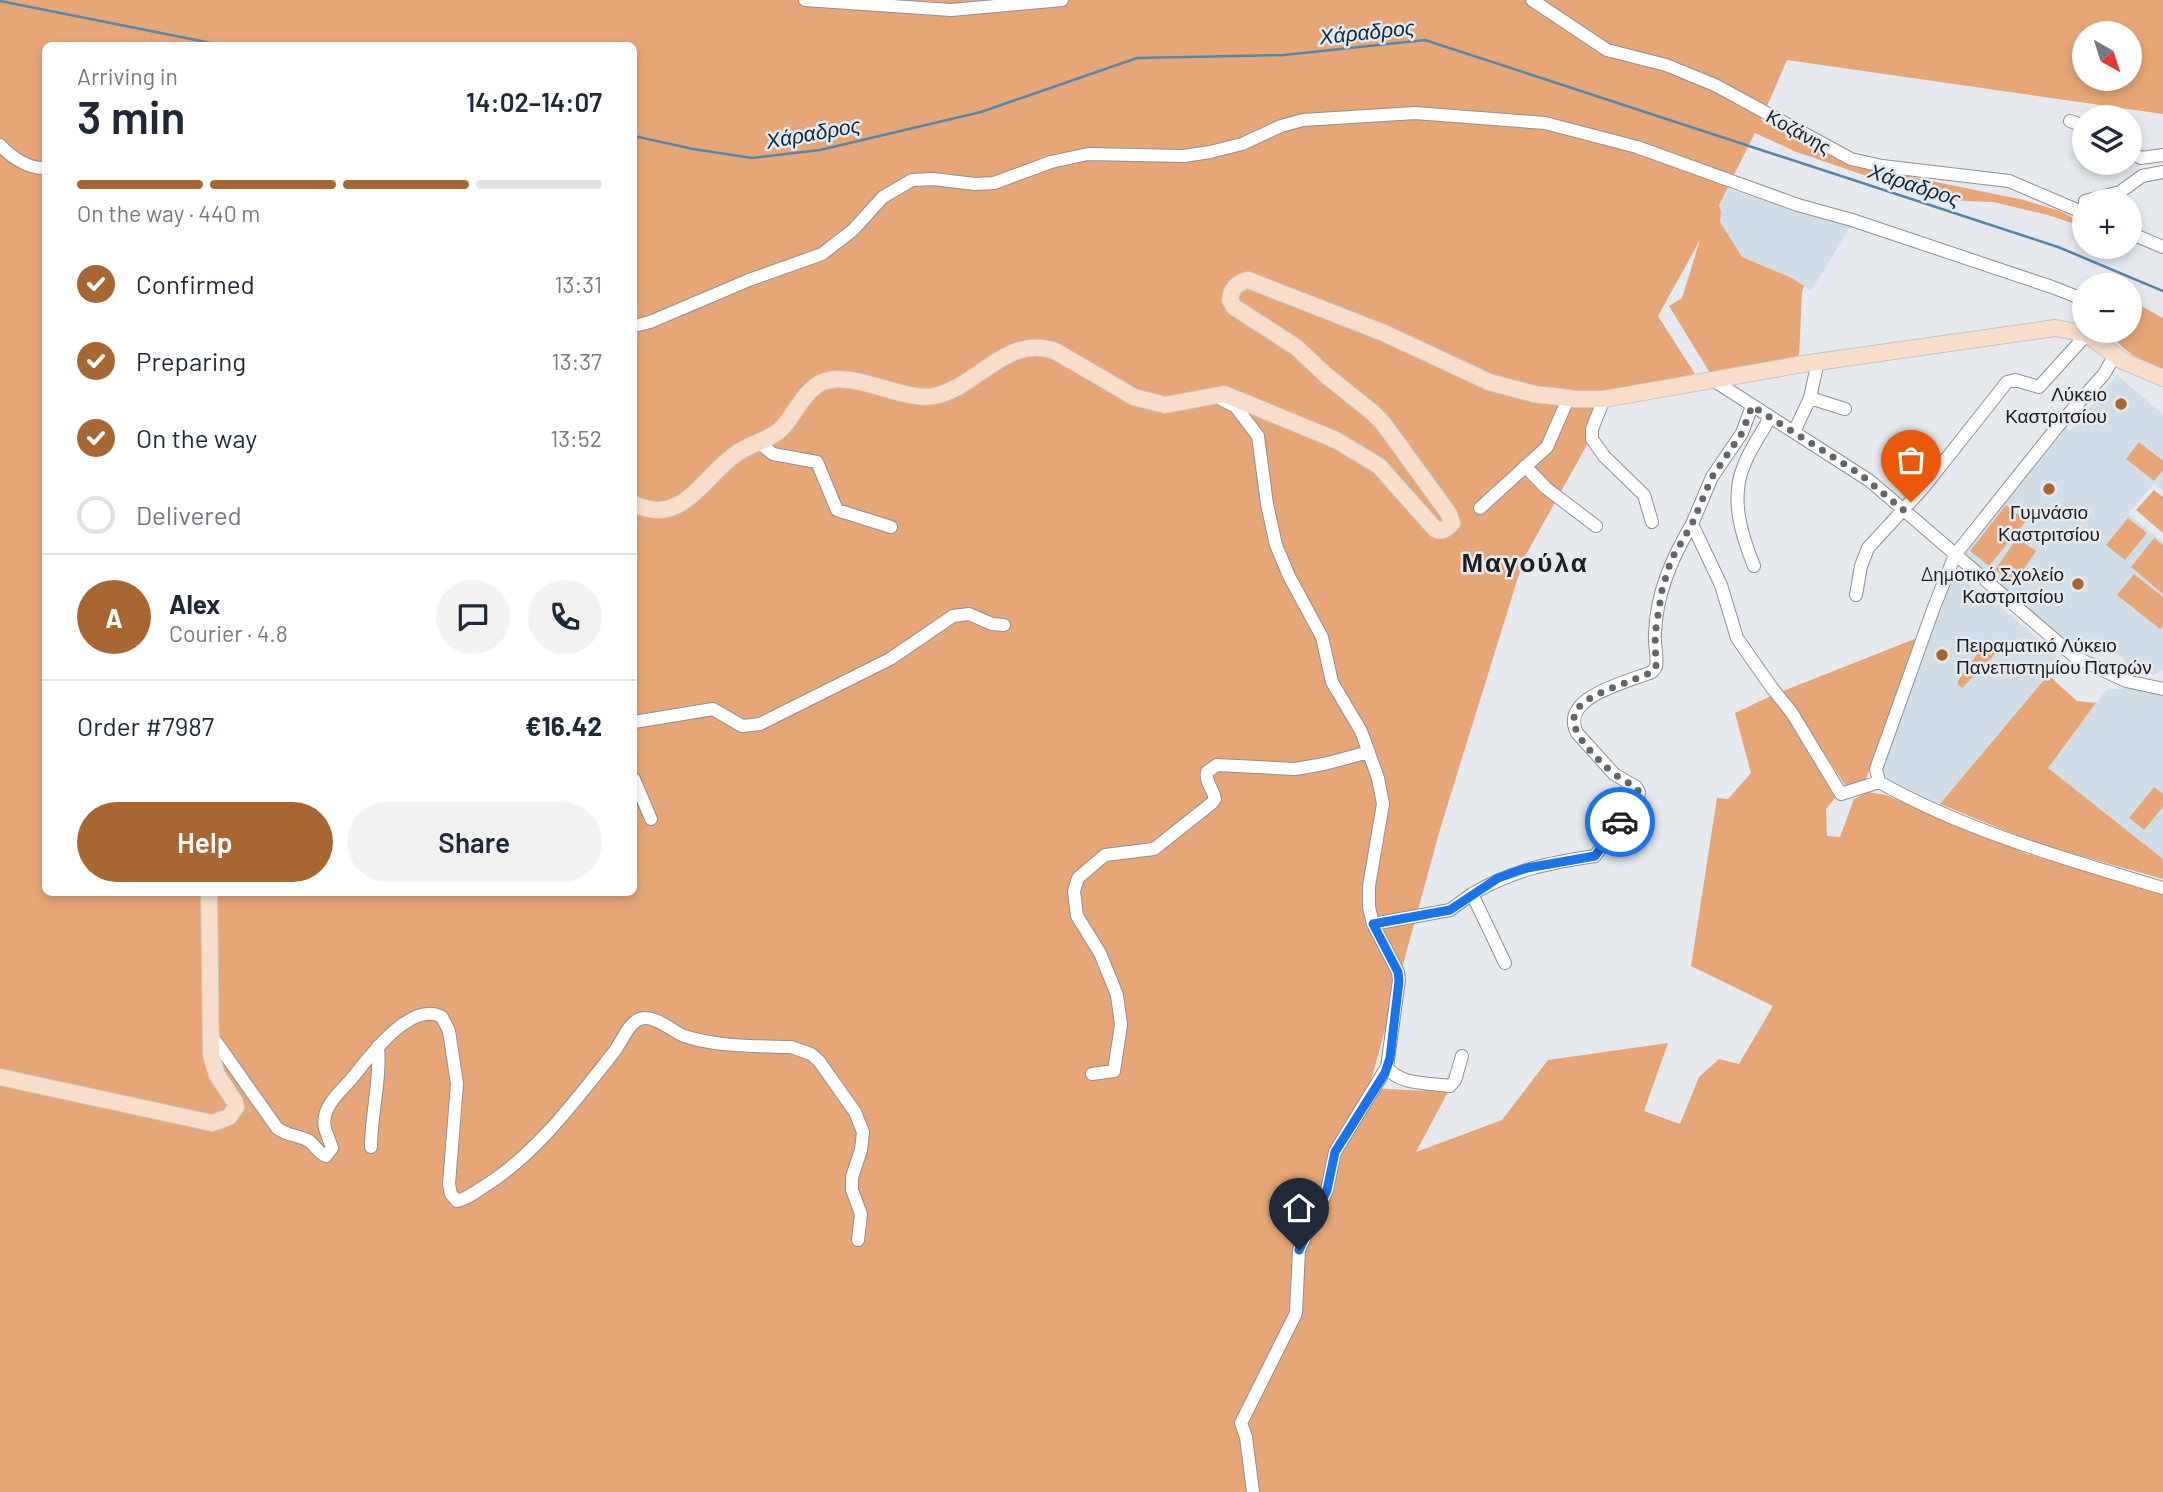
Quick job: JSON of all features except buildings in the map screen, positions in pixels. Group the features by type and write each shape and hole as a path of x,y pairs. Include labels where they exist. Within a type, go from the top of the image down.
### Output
{"main road":[{"path":"637,506 657,512 675,507 737,453 778,432 820,383 831,380 848,381 907,394 932,396 958,387 1006,355 1033,347 1044,347 1134,397 1148,402 1165,405 1224,394 1336,440 1380,466 1438,531 1448,527 1452,523 1451,518 1383,423 1296,347 1239,312 1230,300 1234,287 1248,280 1384,333 1489,382 1534,394 1568,399 1604,400 1818,361 2046,328 2072,329"},
{"path":"2104,343 2115,355 2163,389"},
{"path":"2130,365 2163,378"},
{"path":"0,1077 212,1123 229,1117 236,1107 213,1065 209,1037 209,896"}],"street":[{"path":"805,0 951,10 1062,0"},
{"name":"Κοζάνης","path":"1532,0 1607,50 1666,65 1715,85 1851,159 1882,166 2009,181 2072,203"},
{"path":"637,325 822,254 853,230 883,197 912,180 933,178 975,184 994,183 1051,162 1088,154 1197,154 1242,144 1281,126 1303,120 1415,113 1545,123 1637,147 1798,205 1852,220 2072,295"},
{"path":"0,145 21,162 42,168"},
{"path":"2142,158 2163,155"},
{"path":"2124,189 2142,176 2163,172"},
{"path":"2142,238 2163,247"},
{"path":"1856,595 1867,551 2007,382 2015,380 2039,387 2089,343"},
{"path":"1879,782 1876,769 1955,555 2058,426 2104,374 2115,355"},
{"path":"1794,432 1810,398 1818,361"},
{"path":"1713,380 1864,477 2075,657 2126,681 2163,689"},
{"path":"1213,395 1235,406 1258,436 1267,504 1276,545 1322,637 1332,682 1362,731 1378,778 1383,804 1369,886 1369,907 1373,924 1398,972 1399,981 1387,1067 1335,1152 1327,1190 1299,1250 1296,1313 1241,1423 1246,1437 1253,1492"},
{"path":"1810,398 1845,409"},
{"path":"1480,508 1547,447 1568,399"},
{"path":"1604,400 1592,429 1592,439 1604,456 1642,492 1648,501 1653,522"},
{"path":"1373,924 1450,910 1498,878 1527,868 1595,856 1638,798 1636,787 1614,774 1577,733 1573,726 1573,717 1586,699 1652,672 1656,667 1655,634 1662,590 1671,560 1692,524 1712,477 1742,433 1752,406"},
{"path":"1754,566 1744,542 1737,489 1744,464 1770,417"},
{"path":"758,442 773,454 817,462 837,510 891,527"},
{"path":"1525,466 1546,488 1596,526"},
{"path":"1692,524 1721,585 1737,638 1792,713 1841,794 1879,782 1978,828 2031,849 2163,888"},
{"path":"637,722 713,709 741,726 760,724 890,659 954,616 969,614 992,624 1004,625"},
{"path":"1092,1074 1114,1071 1121,1025 1117,995 1100,953 1077,916 1074,891 1078,878 1105,855 1154,849 1212,803 1214,794 1206,776 1207,772 1217,765 1295,769 1369,752"},
{"path":"637,786 651,819"},
{"path":"1472,894 1505,963"},
{"path":"209,1037 217,1043 277,1128 288,1135 308,1141 326,1156 331,1148 324,1128 328,1108 389,1034 420,1015 436,1014 446,1021 449,1031 457,1098 449,1184 452,1197 460,1201 510,1170 559,1119 638,1019 651,1019 684,1035 711,1042 802,1050 819,1060 855,1112 863,1132 861,1150 852,1177 852,1190 860,1214 858,1240"},
{"path":"371,1147 371,1129 380,1079 378,1046"},
{"path":"1387,1067 1401,1079 1450,1086 1455,1080 1462,1056"}],"shaded area":[{"path":"0,0 2163,0 2163,114 2142,111 2142,105 2100,105 1787,60 1761,120 1844,163 2024,200 2060,211 2072,218 2072,223 1993,202 1945,200 1907,190 1794,151 1755,133 1719,205 1720,222 1742,257 1792,278 1804,286 1799,357 1710,373 1669,306 1682,298 1700,240 1658,316 1695,374 1618,389 1524,558 1441,826 1369,1088 1448,1092 1416,1152 1502,1120 1548,1060 1668,1043 1644,1111 1680,1124 1699,1077 1719,1059 1739,1064 1773,1006 1691,966 1717,798 1728,799 1751,773 1735,713 1773,695 1806,744 1835,798 1826,809 1827,836 1840,837 1854,799 1868,792 1886,795 2027,854 2163,894 2163,1492 0,1492"},
{"path":"1722,187 1851,226 1811,291 1792,278 1742,257 1719,222 1721,212 1717,201"},
{"path":"2142,307 2163,318 2163,369 2140,359 2118,343 2142,343"},
{"path":"2117,375 2163,414 2163,491 2154,484 2128,514 2163,542 2163,670 2154,675 2125,666 2123,657 2097,648 2090,652 2056,634 1964,554 2065,428 2070,431"},
{"path":"2139,442 2163,461 2163,470 2154,481 2126,459"},
{"path":"2154,490 2163,497 2163,533 2136,510"},
{"path":"2006,505 2026,521 1989,566 1970,551"},
{"path":"2128,518 2147,533 2125,560 2106,545"},
{"path":"2017,538 2036,551 2014,583 1995,570"},
{"path":"2154,538 2163,545 2163,594 2131,567"},
{"path":"1953,571 1972,587 1983,591 2061,659 1940,804 1886,781 1880,770"},
{"path":"2134,574 2163,597 2163,626 2160,629 2117,595"},
{"path":"1917,638 1865,782 1845,785 1783,691"},
{"path":"1988,639 2001,648 1962,688 1958,681"},
{"path":"2048,675 2077,701 2096,703 2048,768 2163,859 2163,879 2035,843 1940,804"},
{"path":"2132,688 2163,696 2163,859 2047,768 2107,689"},
{"path":"2154,787 2163,794 2163,807 2144,830 2129,818"}],"waterway":[{"name":"Χάραδρος","path":"0,1 206,42"},
{"name":"Χάραδρος","path":"637,137 752,158 820,150 981,112 1137,58 1284,55 1425,40 2058,247 2163,291"}],"way so far":[{"path":"1620,822 1638,798 1639,792 1636,787 1614,774 1587,746 1573,726 1573,717 1586,699 1652,672 1656,667 1655,634 1662,590 1671,560 1692,524 1712,477 1742,433 1752,406 1860,474 1903,510 1911,502"}],"place":[{"name":"Λύκειο Καστριτσίου","path":"2121,404"},
{"name":"Γυμνάσιο Καστριτσίου","path":"2049,489"},
{"name":"Δημοτικό Σχολείο Καστριτσίου","path":"2078,584"},
{"name":"Πειραματικό Λύκειο Πανεπιστημίου Πατρών","path":"1942,655"}],"district":[{"name":"Μαγούλα","path":"1525,561"}],"route":[{"path":"1299,1250 1327,1190 1335,1152 1385,1073 1390,1058 1398,972 1373,924 1450,910 1498,878 1527,868 1595,856 1620,822"}]}
